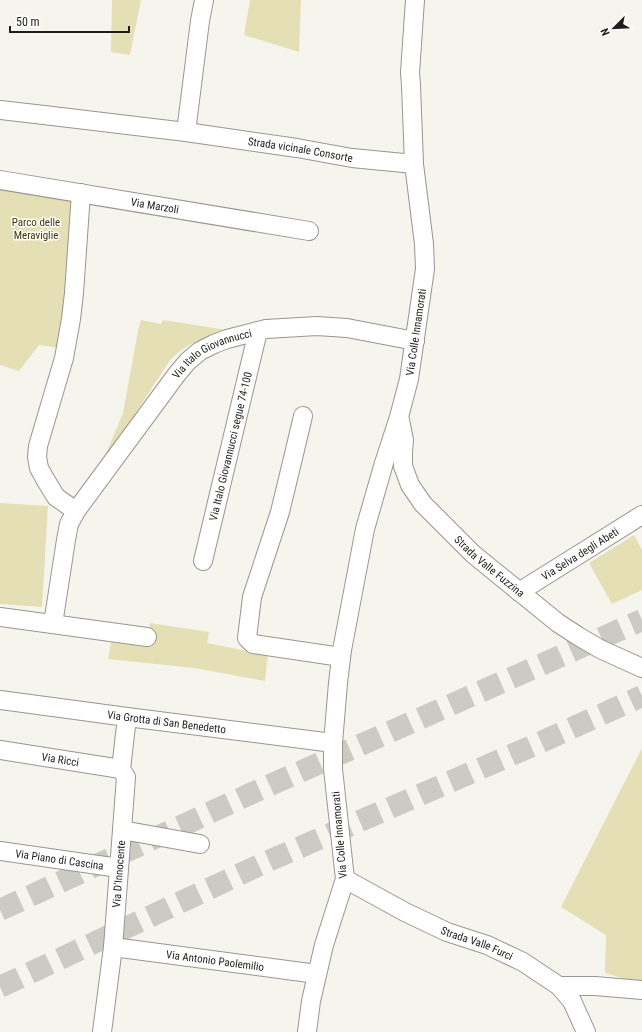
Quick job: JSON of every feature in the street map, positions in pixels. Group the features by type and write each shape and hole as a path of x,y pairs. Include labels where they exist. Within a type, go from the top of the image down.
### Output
{"street":[{"path":"186,132 204,0"},
{"name":"Via Colle Innamorati","path":"306,1032 311,1001 324,945 345,879 333,769 333,743 341,657 365,529 409,379 424,269 424,250 414,164 410,73 415,0"},
{"name":"Strada vicinale Consorte","path":"0,110 186,132 297,148 352,158 414,164"},
{"name":"Via Marzoli","path":"0,180 310,230"},
{"path":"76,511 56,497 39,468 37,457 38,446 64,358 71,319 81,192"},
{"name":"Via Italo Giovannucci","path":"53,624 69,524 76,511 177,374 188,361 200,351 227,339 266,329 317,326 347,328 415,341"},
{"name":"Via Italo Giovannucci segue 74-100","path":"203,560 258,331"},
{"path":"303,416 280,512 252,597 247,638 254,644 341,657"},
{"name":"Strada Valle Fuzzina","path":"399,417 404,440 402,452 403,466 410,486 423,504 473,554 558,623 600,649 642,668"},
{"name":"Via Selva degli Abeti","path":"519,592 642,515"},
{"path":"0,617 147,637"},
{"name":"Via Grotta di San Benedetto","path":"0,700 333,743"},
{"name":"Via D'Innocente","path":"102,1032 119,868 126,777 121,769 127,717"},
{"name":"Via Ricci","path":"0,750 121,769"},
{"path":"122,830 200,844"},
{"name":"Via Piano di Cascina","path":"0,851 119,868"},
{"name":"Strada Valle Furci","path":"345,879 405,912 447,932 487,945 523,962 559,986 572,1001 586,1032"},
{"name":"Via Antonio Paolemilio","path":"112,947 318,974"},
{"path":"559,986 595,986 642,990"}],"green space":[{"path":"112,0 141,0 130,55 111,52"},
{"path":"250,0 301,0 299,52 244,35"},
{"name":"Parco delle Meraviglie","path":"0,182 75,196 66,291 58,348 39,345 19,371 0,365"},
{"path":"141,320 161,324 163,320 227,330 191,344 170,360 100,468 123,413"},
{"path":"0,503 48,506 42,607 0,604"},
{"path":"634,535 642,550 642,590 612,604 589,563"},
{"path":"150,623 209,632 207,643 268,655 265,681 194,668 108,659 111,642 146,647"},
{"path":"642,748 642,984 605,973 606,935 561,907"}],"tunnel":[{"path":"0,910 250,794 642,620"},
{"path":"0,987 266,862 539,743 642,696"}]}
